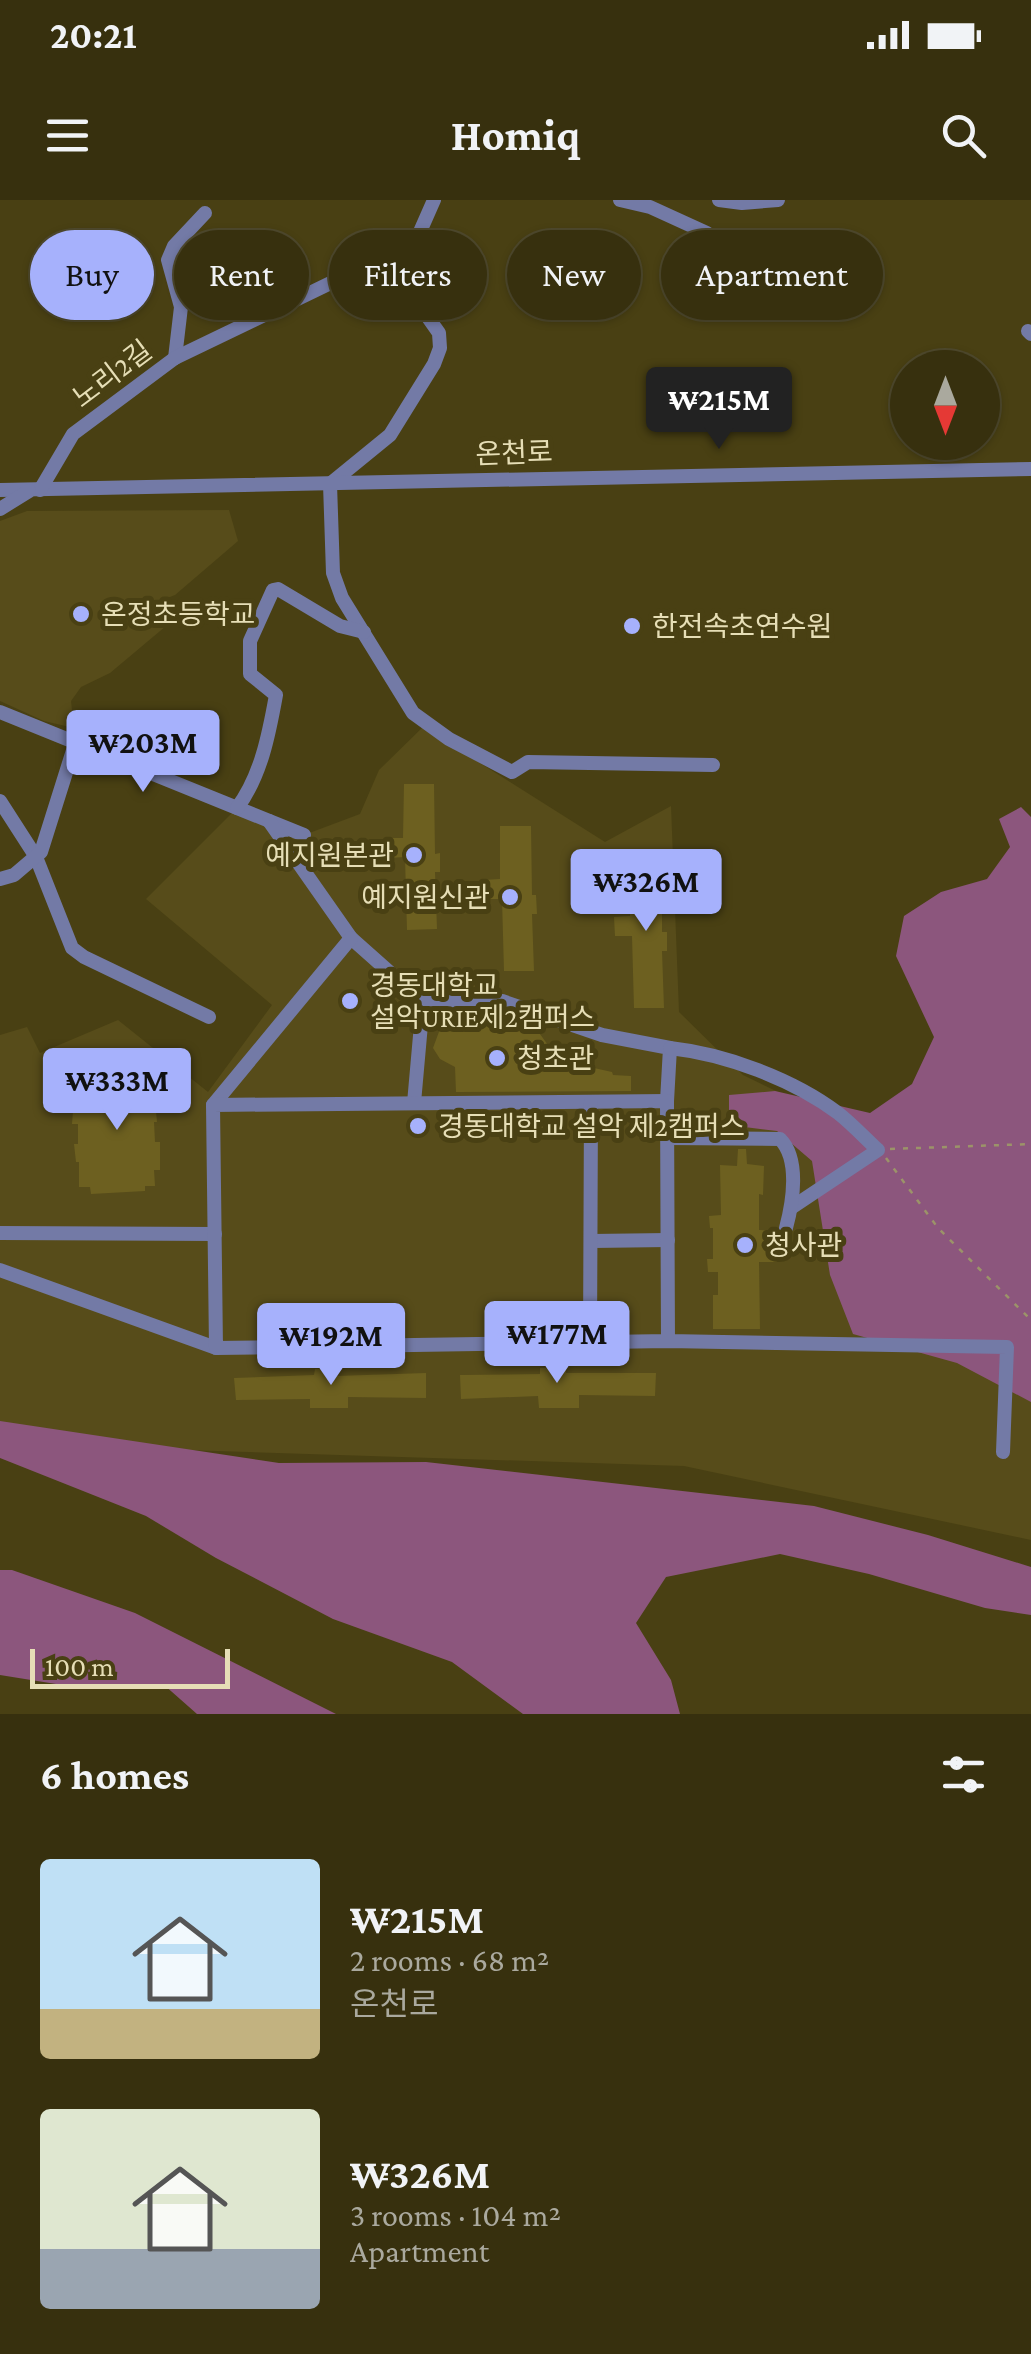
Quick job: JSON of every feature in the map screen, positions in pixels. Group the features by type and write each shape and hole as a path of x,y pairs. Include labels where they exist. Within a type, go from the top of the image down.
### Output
{"street":[{"name":"노리2길","path":"36,490 73,434 175,358 401,249 419,234 434,200"},
{"path":"719,200 742,204 778,200"},
{"path":"631,201 700,230"},
{"path":"175,358 181,307 168,260 174,246 205,213"},
{"path":"430,320 439,333 440,348 434,364 390,434 330,484 333,573 342,598 413,713 448,738 512,772 528,762 713,766"},
{"name":"온천로","path":"0,490 527,476 1031,469"},
{"path":"0,509 36,490"},
{"path":"237,808 249,791 266,743 276,695 250,674 250,641 273,590 340,626 364,632"},
{"path":"0,712 304,834"},
{"path":"0,878 14,875 40,852 75,744"},
{"path":"0,801 36,856 72,948 209,1017"},
{"path":"269,820 351,938 422,1002 502,1001 602,1035 700,1052 776,1079 838,1112 878,1150 791,1208"},
{"path":"216,1348 213,1105 351,938"},
{"path":"414,1103 422,1002"},
{"path":"668,1341 670,1048"},
{"path":"213,1105 667,1101"},
{"path":"590,1343 591,1102"},
{"path":"668,1138 780,1138 790,1148 792,1159 791,1208 786,1228"},
{"path":"0,1246 7,1234 214,1234"},
{"path":"592,1240 668,1240"},
{"path":"0,1270 216,1348 668,1341 1008,1347 1003,1452"}],"path":[{"path":"878,1150 1031,1144"},
{"path":"878,1150 891,1161 938,1228 1031,1320"}],"shaded area":[{"name":"온정초등학교","path":"229,510 238,541 175,595 157,602 166,626 110,673 81,687 71,701 74,728 44,721 0,701 0,521 27,511"},
{"name":"경동대학교 설악 제2캠퍼스","path":"423,727 605,842 671,806 679,1012 743,1075 813,1109 1031,1332 1031,1540 684,1466 0,1444 0,1035 27,1027 40,1053 118,1020 208,1092 272,1005 146,899 237,808 304,835 360,814 379,770"},
{"path":"1021,807 1031,817 1031,1402 957,1363 853,1334 830,1275 812,1161 777,1131 729,1125 729,1095 775,1091 870,1113 912,1084 934,1037 896,956 904,916 941,892 987,879 1010,847 999,819"},
{"path":"0,1421 279,1463 426,1462 814,1506 1031,1567 1031,1615 985,1608 869,1574 780,1554 666,1577 636,1623 671,1680 680,1714 523,1714 452,1662 333,1619 216,1558 146,1516 0,1458"},
{"path":"0,1570 12,1570 135,1613 336,1714 197,1714 163,1684 87,1689 0,1675"}],"building":[{"name":"예지원본관","path":"404,784 434,784 435,854 440,853 440,872 435,872 437,929 407,930 405,857 388,858 387,838 403,838"},
{"name":"예지원신관","path":"500,826 531,826 532,895 536,895 537,914 532,914 534,971 504,971 502,899 485,899 484,880 500,879"},
{"path":"631,863 662,863 662,932 667,932 667,951 662,951 664,1008 634,1008 632,936 615,936 614,917 630,916"},
{"name":"청초관","path":"506,1021 506,1029 537,1030 556,1056 557,1069 594,1068 631,1076 631,1091 456,1092 455,1067 440,1059 433,1048 440,1029 450,1022"},
{"path":"111,1071 145,1074 152,1078 152,1083 159,1083 160,1101 155,1101 154,1122 155,1142 160,1142 160,1170 154,1170 155,1186 145,1186 145,1191 91,1194 90,1187 79,1187 74,1144 78,1144 78,1124 72,1124 75,1086"},
{"name":"청사관","path":"738,1149 746,1149 747,1164 764,1166 759,1230 776,1231 777,1262 759,1262 760,1329 713,1329 718,1272 708,1272 707,1259 713,1259 709,1216 721,1215 720,1165 737,1166"},
{"path":"566,1367 566,1373 656,1373 655,1396 579,1395 579,1408 539,1408 538,1396 461,1399 460,1375 540,1374 540,1368"},
{"path":"336,1368 336,1376 426,1373 426,1398 348,1397 348,1408 310,1408 310,1399 236,1400 234,1378 314,1375 315,1369"}],"place":[{"name":"온정초등학교","path":"81,614"},
{"name":"한전속초연수원","path":"632,626"},
{"name":"예지원본관","path":"414,855"},
{"name":"예지원신관","path":"510,897"},
{"name":"경동대학교 설악URIE제2캠퍼스","path":"350,1001"},
{"name":"청초관","path":"497,1058"},
{"name":"경동대학교 설악 제2캠퍼스","path":"418,1126"},
{"name":"청사관","path":"745,1245"}]}
